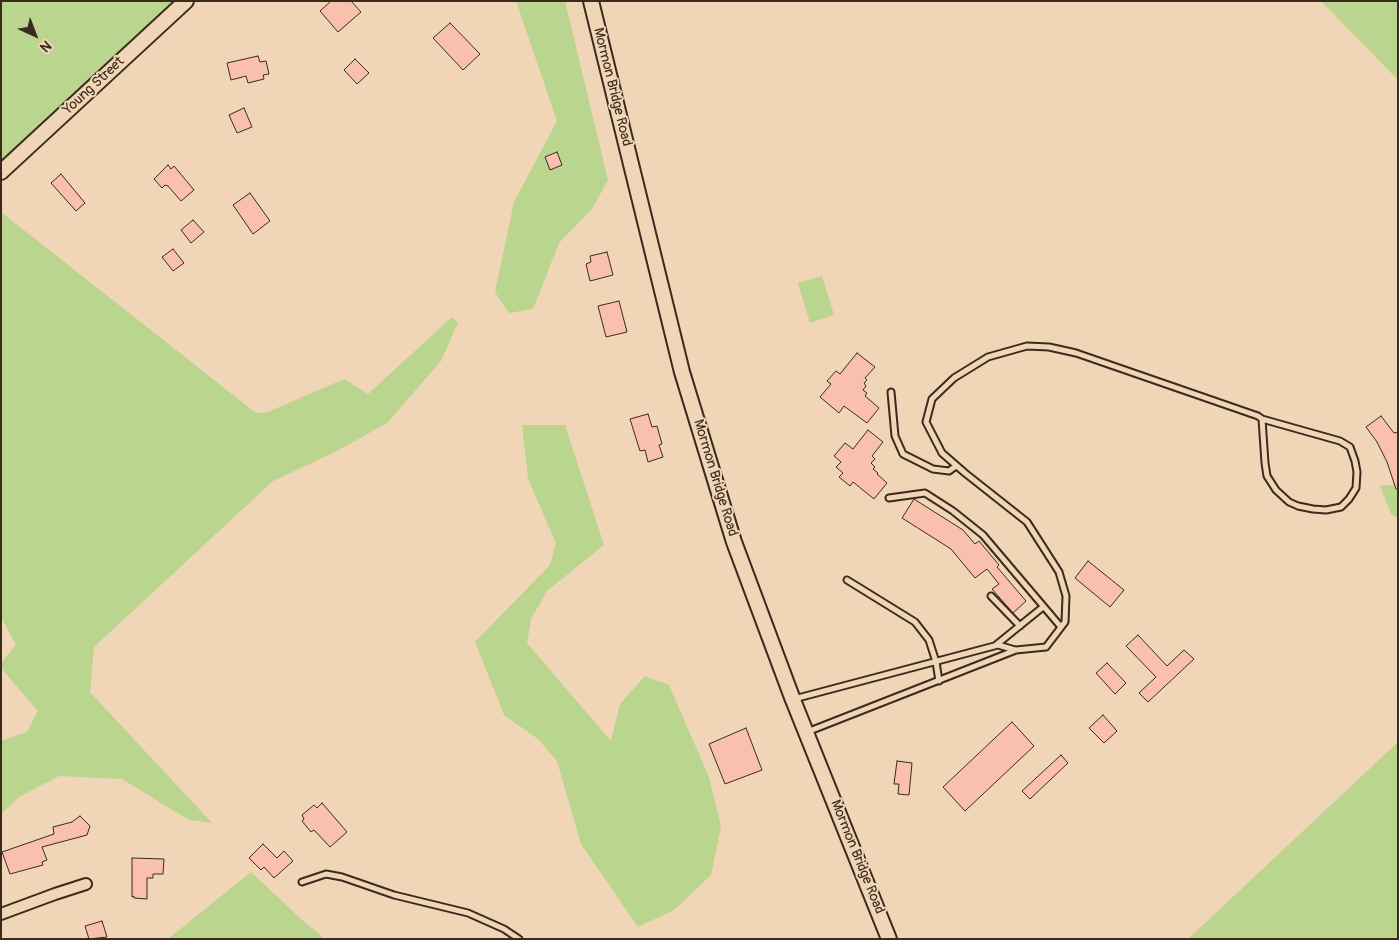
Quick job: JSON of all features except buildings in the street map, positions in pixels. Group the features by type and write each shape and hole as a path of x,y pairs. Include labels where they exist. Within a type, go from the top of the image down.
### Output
{"main road":[{"name":"Young Street","path":"1,172 186,1"},
{"name":"Mormon Bridge Road","path":"591,1 682,372 734,542 793,700 890,939"}],"street":[{"path":"1,914 86,884"}],"lane":[{"path":"806,732 1016,650 1046,646 1065,622 1066,596 1059,572 1027,522 942,453 926,422 932,399 954,378 988,357 1026,346 1049,347 1076,353 1262,419 1340,441 1350,448 1357,472 1356,488 1341,507 1320,509 1298,506 1289,502 1276,490 1267,476 1262,419"},
{"path":"891,392 895,436 903,454 933,469 949,471 956,466"},
{"path":"889,498 925,494 953,511 982,535 1061,627"},
{"path":"848,580 915,622 929,640 939,680"},
{"path":"991,596 1020,626"},
{"path":"793,700 996,646 1043,607"},
{"path":"996,646 1016,650"},
{"path":"302,882 326,874 342,877 394,896 468,913 504,929 519,939"}],"green space":[{"path":"1,1 177,1 1,163"},
{"path":"516,1 565,1 608,180 592,209 559,243 533,309 509,313 495,292 514,202 557,121"},
{"path":"1321,1 1398,1 1398,80"},
{"path":"1,212 256,413 268,412 344,379 368,394 452,317 458,323 441,361 387,423 333,453 273,481 94,647 90,692 212,823 189,820 122,779 59,776 19,797 1,814 1,741 27,732 38,711 1,668 1,663 16,645 1,617"},
{"path":"822,276 834,315 810,323 798,283"},
{"path":"522,425 565,425 604,545 547,591 531,619 527,643 611,741 620,704 645,676 669,685 709,777 721,827 711,875 674,910 638,927 581,844 557,761 538,739 504,715 475,642 550,565 556,543 528,479"},
{"path":"1398,484 1398,518 1391,514 1380,486"},
{"path":"1398,742 1398,939 1188,939"},
{"path":"251,872 325,939 168,939"}]}
